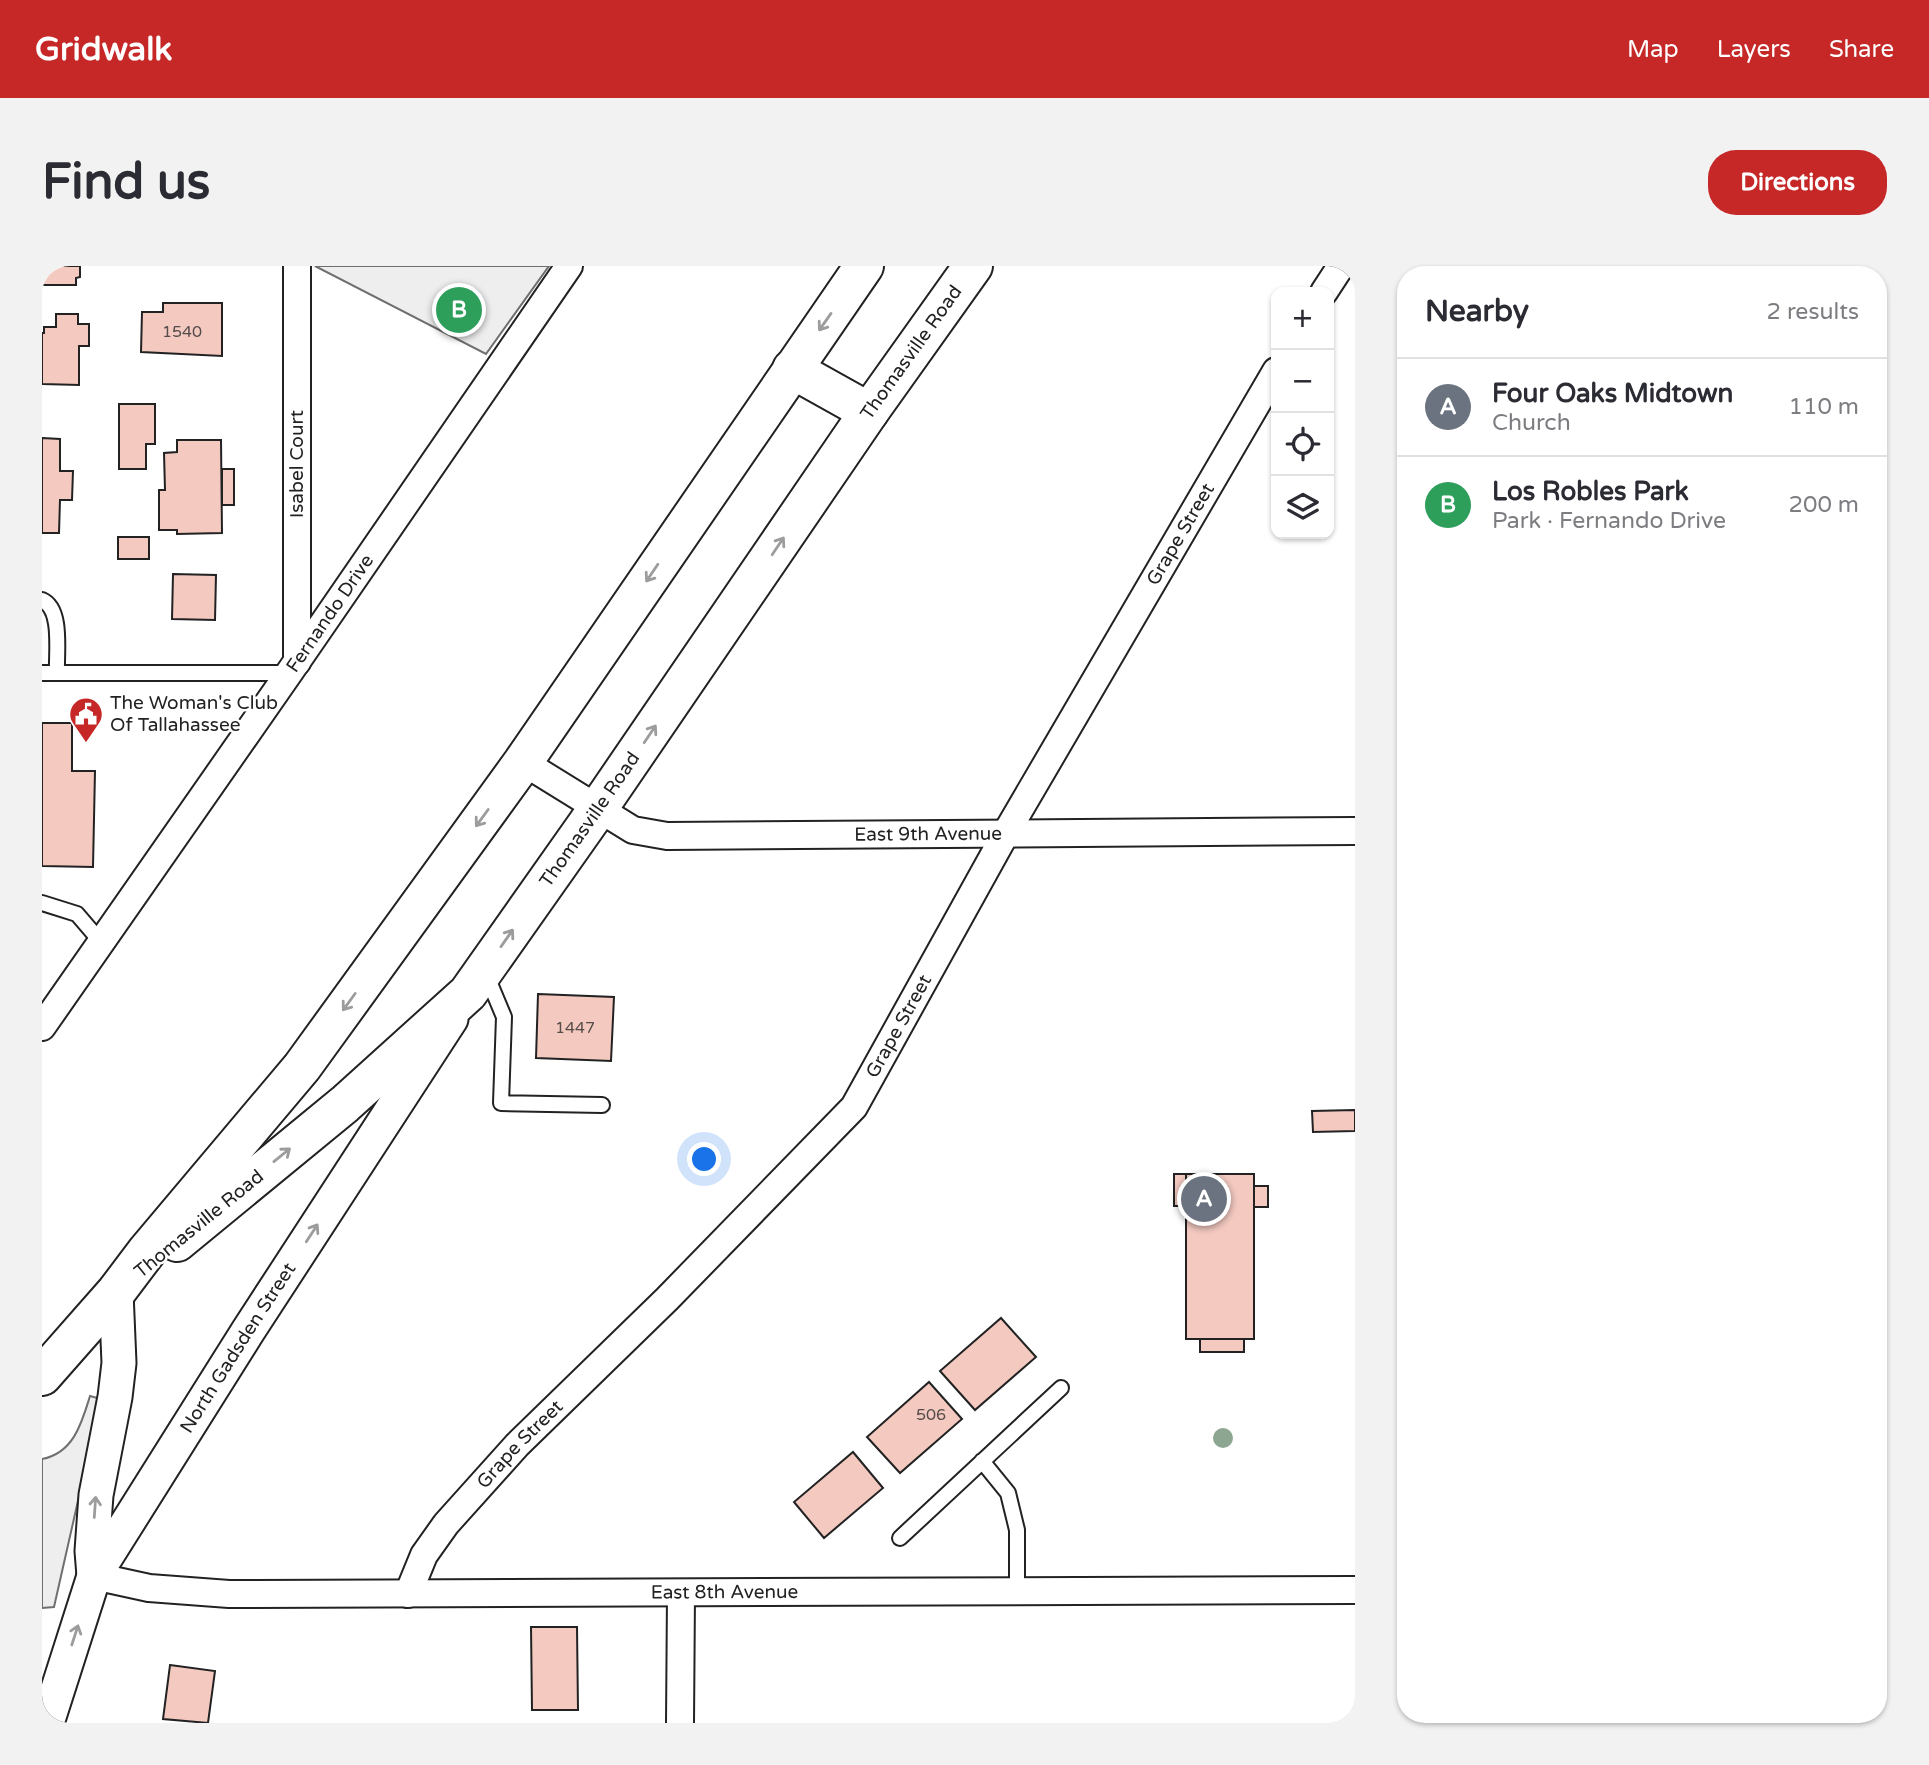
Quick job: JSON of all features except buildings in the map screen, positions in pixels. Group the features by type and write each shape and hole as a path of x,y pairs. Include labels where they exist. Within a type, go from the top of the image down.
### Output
{"main road":[{"name":"Thomasville Road","path":"42,1376 116,1292 147,1251 302,1067 523,762 864,266"},
{"name":"Thomasville Road","path":"116,1292 354,1096 476,981 973,266"},
{"path":"792,369 869,412"}],"street":[{"name":"Isabel Court","path":"293,668 297,266"},
{"name":"Fernando Drive","path":"42,1027 569,266"},
{"path":"1327,287 1340,266"},
{"name":"Grape Street","path":"408,1594 424,1555 446,1524 517,1445 667,1299 854,1107 1006,833 1271,380"},
{"name":"East 9th Avenue","path":"523,762 633,830 667,835 1355,831"},
{"name":"North Gadsden Street","path":"47,1723 52,1678 94,1576 248,1331 476,981"},
{"path":"94,1576 92,1551 96,1495 119,1363 116,1292"},
{"name":"East 8th Avenue","path":"94,1576 149,1588 229,1594 1355,1590"},
{"path":"680,1723 681,1594"}],"lane":[{"path":"42,600 47,602 55,613 49,673 293,668"},
{"path":"42,903 77,914 102,942"},
{"path":"476,981 504,1017 501,1103 602,1105"},
{"path":"900,1538 1060,1388"},
{"path":"982,1461 1008,1493 1017,1530 1017,1592"}],"shaded area":[{"path":"315,266 549,266 486,354"},
{"path":"90,1396 101,1399 54,1607 42,1608 42,1459 53,1456 69,1443 80,1426"}],"place":[{"name":"Los Robles Park","path":"459,310"},
{"name":"The Woman's Club Of Tallahassee","path":"86,744"},
{"name":"Four Oaks Midtown","path":"1204,1199"}]}
